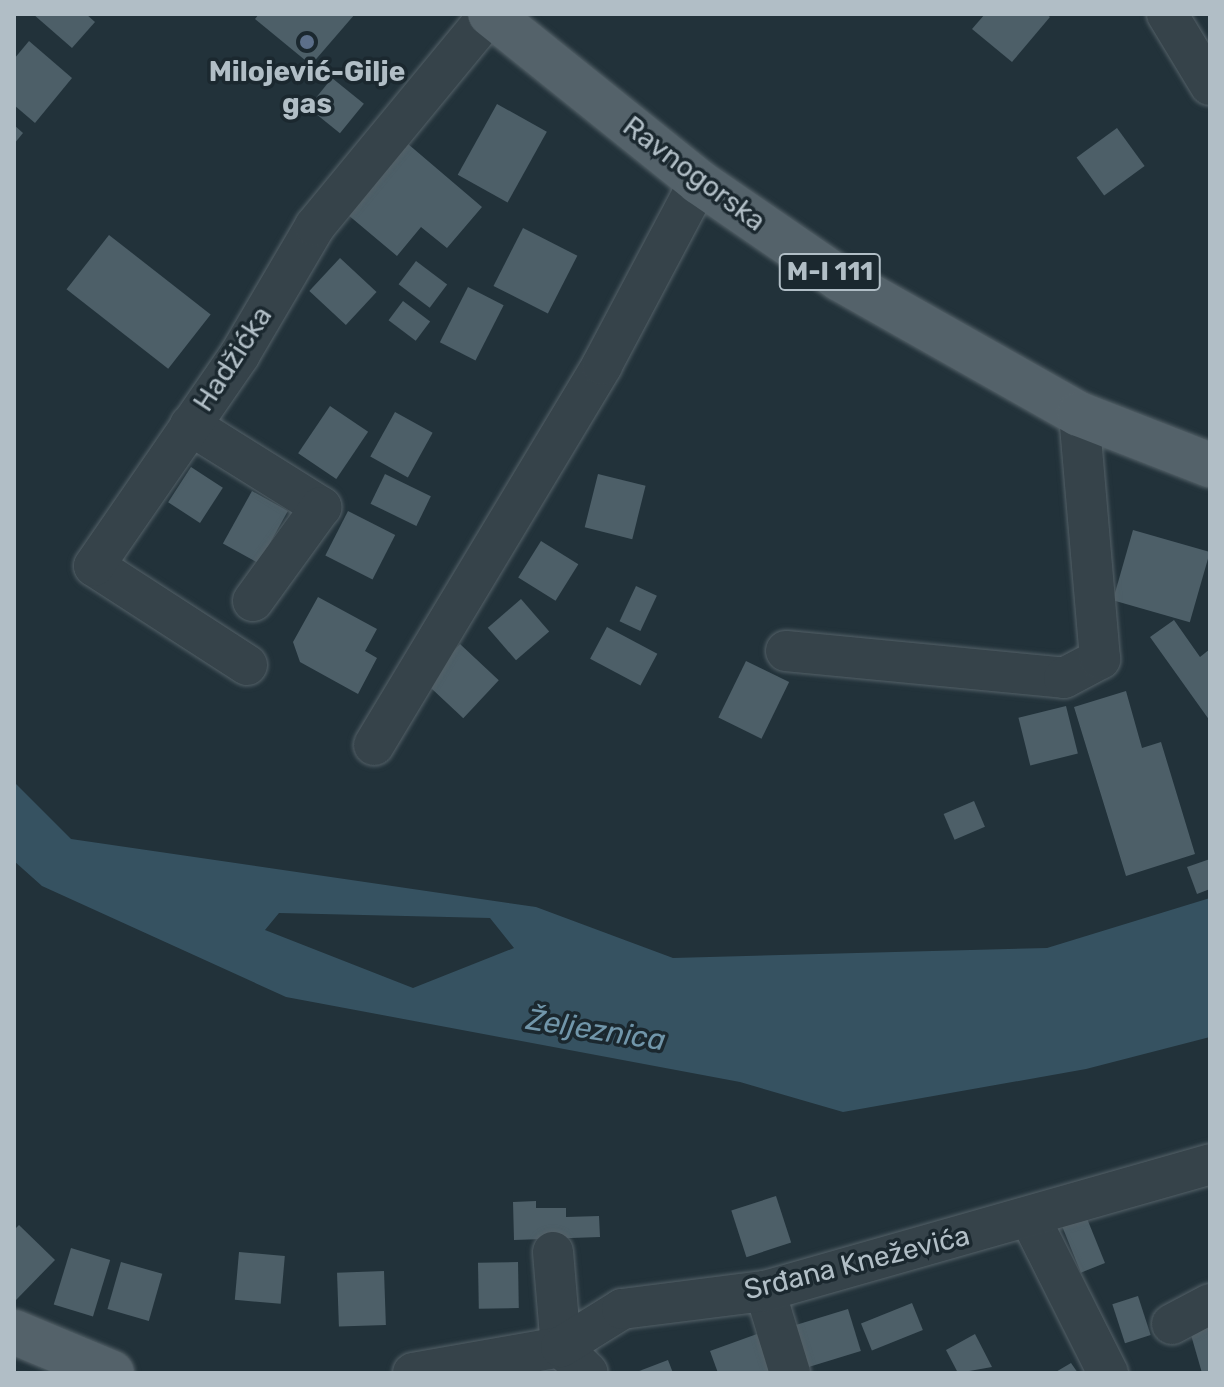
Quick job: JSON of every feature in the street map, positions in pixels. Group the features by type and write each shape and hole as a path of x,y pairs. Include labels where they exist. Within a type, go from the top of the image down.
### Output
{"main road":[{"name":"Ravnogorska","path":"490,14 699,182 909,322 1079,414 1210,465"},
{"path":"14,1332 95,1370"}],"street":[{"name":"Hadžićka","path":"247,665 94,566 190,425 315,226 490,14"},
{"path":"1167,14 1210,85"},
{"path":"374,745 594,379 699,182"},
{"path":"786,651 1064,678 1100,659 1079,414"},
{"path":"190,425 321,507 253,601"},
{"name":"Srđana Kneževića","path":"413,1373 574,1360 622,1309 765,1291 1030,1218 1210,1164"},
{"path":"1030,1218 1108,1373"},
{"path":"553,1252 574,1360"},
{"path":"765,1291 790,1373"},
{"path":"1172,1324 1210,1304"}],"water":[{"name":"Željeznica","path":"14,782 71,839 536,907 673,958 1047,948 1210,898 1210,1037 1086,1069 843,1112 740,1082 286,997 42,886 14,861","holes":["279,913 490,918 514,948 413,988 265,930"]}],"building":[{"path":"33,14 86,14 95,22 72,48"},
{"name":"Milojević-Gilje gas","path":"259,14 355,14 311,65 255,19"},
{"path":"985,14 1046,14 1050,17 1012,62 972,29"},
{"path":"29,41 72,78 35,123 14,105 14,59"},
{"path":"332,78 364,104 340,133 308,108"},
{"path":"497,104 547,132 508,202 458,175"},
{"path":"14,125 23,133 14,144"},
{"path":"1117,128 1145,166 1104,195 1077,157"},
{"path":"401,138 482,207 447,248 421,227 397,256 341,209"},
{"path":"523,228 577,256 548,314 493,286"},
{"path":"109,235 211,314 168,369 67,289"},
{"path":"340,258 377,292 346,325 309,291"},
{"path":"416,261 447,284 430,308 399,284"},
{"path":"468,287 504,305 475,360 440,342"},
{"path":"403,301 430,321 416,341 389,320"},
{"path":"330,406 368,432 336,479 298,453"},
{"path":"395,412 433,433 408,477 370,457"},
{"path":"191,467 223,488 200,523 168,502"},
{"path":"385,474 431,496 416,526 371,504"},
{"path":"598,474 646,486 632,539 585,527"},
{"path":"252,491 288,511 259,563 223,543"},
{"path":"348,511 395,535 373,580 325,556"},
{"path":"1133,530 1210,552 1190,622 1113,600"},
{"path":"541,541 578,564 556,601 518,577"},
{"path":"636,586 657,596 640,631 620,621"},
{"path":"318,597 377,629 365,651 377,658 358,694 300,662 293,642"},
{"path":"521,599 549,631 516,660 488,628"},
{"path":"1174,620 1200,657 1210,649 1210,721 1150,637"},
{"path":"607,627 657,654 640,686 590,659"},
{"path":"460,644 499,680 463,718 425,682"},
{"path":"746,661 789,682 762,739 718,718"},
{"path":"1126,691 1142,748 1161,742 1195,854 1126,876 1074,707"},
{"path":"1066,706 1078,754 1030,765 1018,718"},
{"path":"974,801 985,827 955,840 944,814"},
{"path":"1210,859 1210,889 1197,894 1187,867"},
{"path":"776,1196 791,1243 746,1257 731,1211"},
{"path":"536,1201 536,1208 566,1208 566,1217 599,1216 600,1237 514,1240 513,1202"},
{"path":"1084,1211 1105,1263 1081,1273 1060,1221"},
{"path":"19,1225 55,1260 16,1300 14,1230"},
{"path":"71,1248 110,1260 93,1316 54,1304"},
{"path":"239,1252 285,1256 281,1304 235,1300"},
{"path":"121,1262 162,1274 149,1321 107,1309"},
{"path":"518,1262 519,1308 479,1309 478,1263"},
{"path":"384,1271 386,1325 339,1327 337,1273"},
{"path":"1138,1296 1151,1335 1125,1343 1112,1304"},
{"path":"912,1303 923,1330 872,1350 861,1324"},
{"path":"848,1309 861,1351 805,1368 793,1326"},
{"path":"1210,1322 1210,1373 1202,1373 1189,1328"},
{"path":"757,1334 771,1373 718,1373 710,1351"},
{"path":"975,1334 992,1367 958,1373 946,1350"},
{"path":"668,1360 673,1373 634,1373"},
{"path":"1071,1363 1078,1373 1054,1373"}],"place":[{"name":"Milojević-Gilje gas","path":"307,42"}]}
